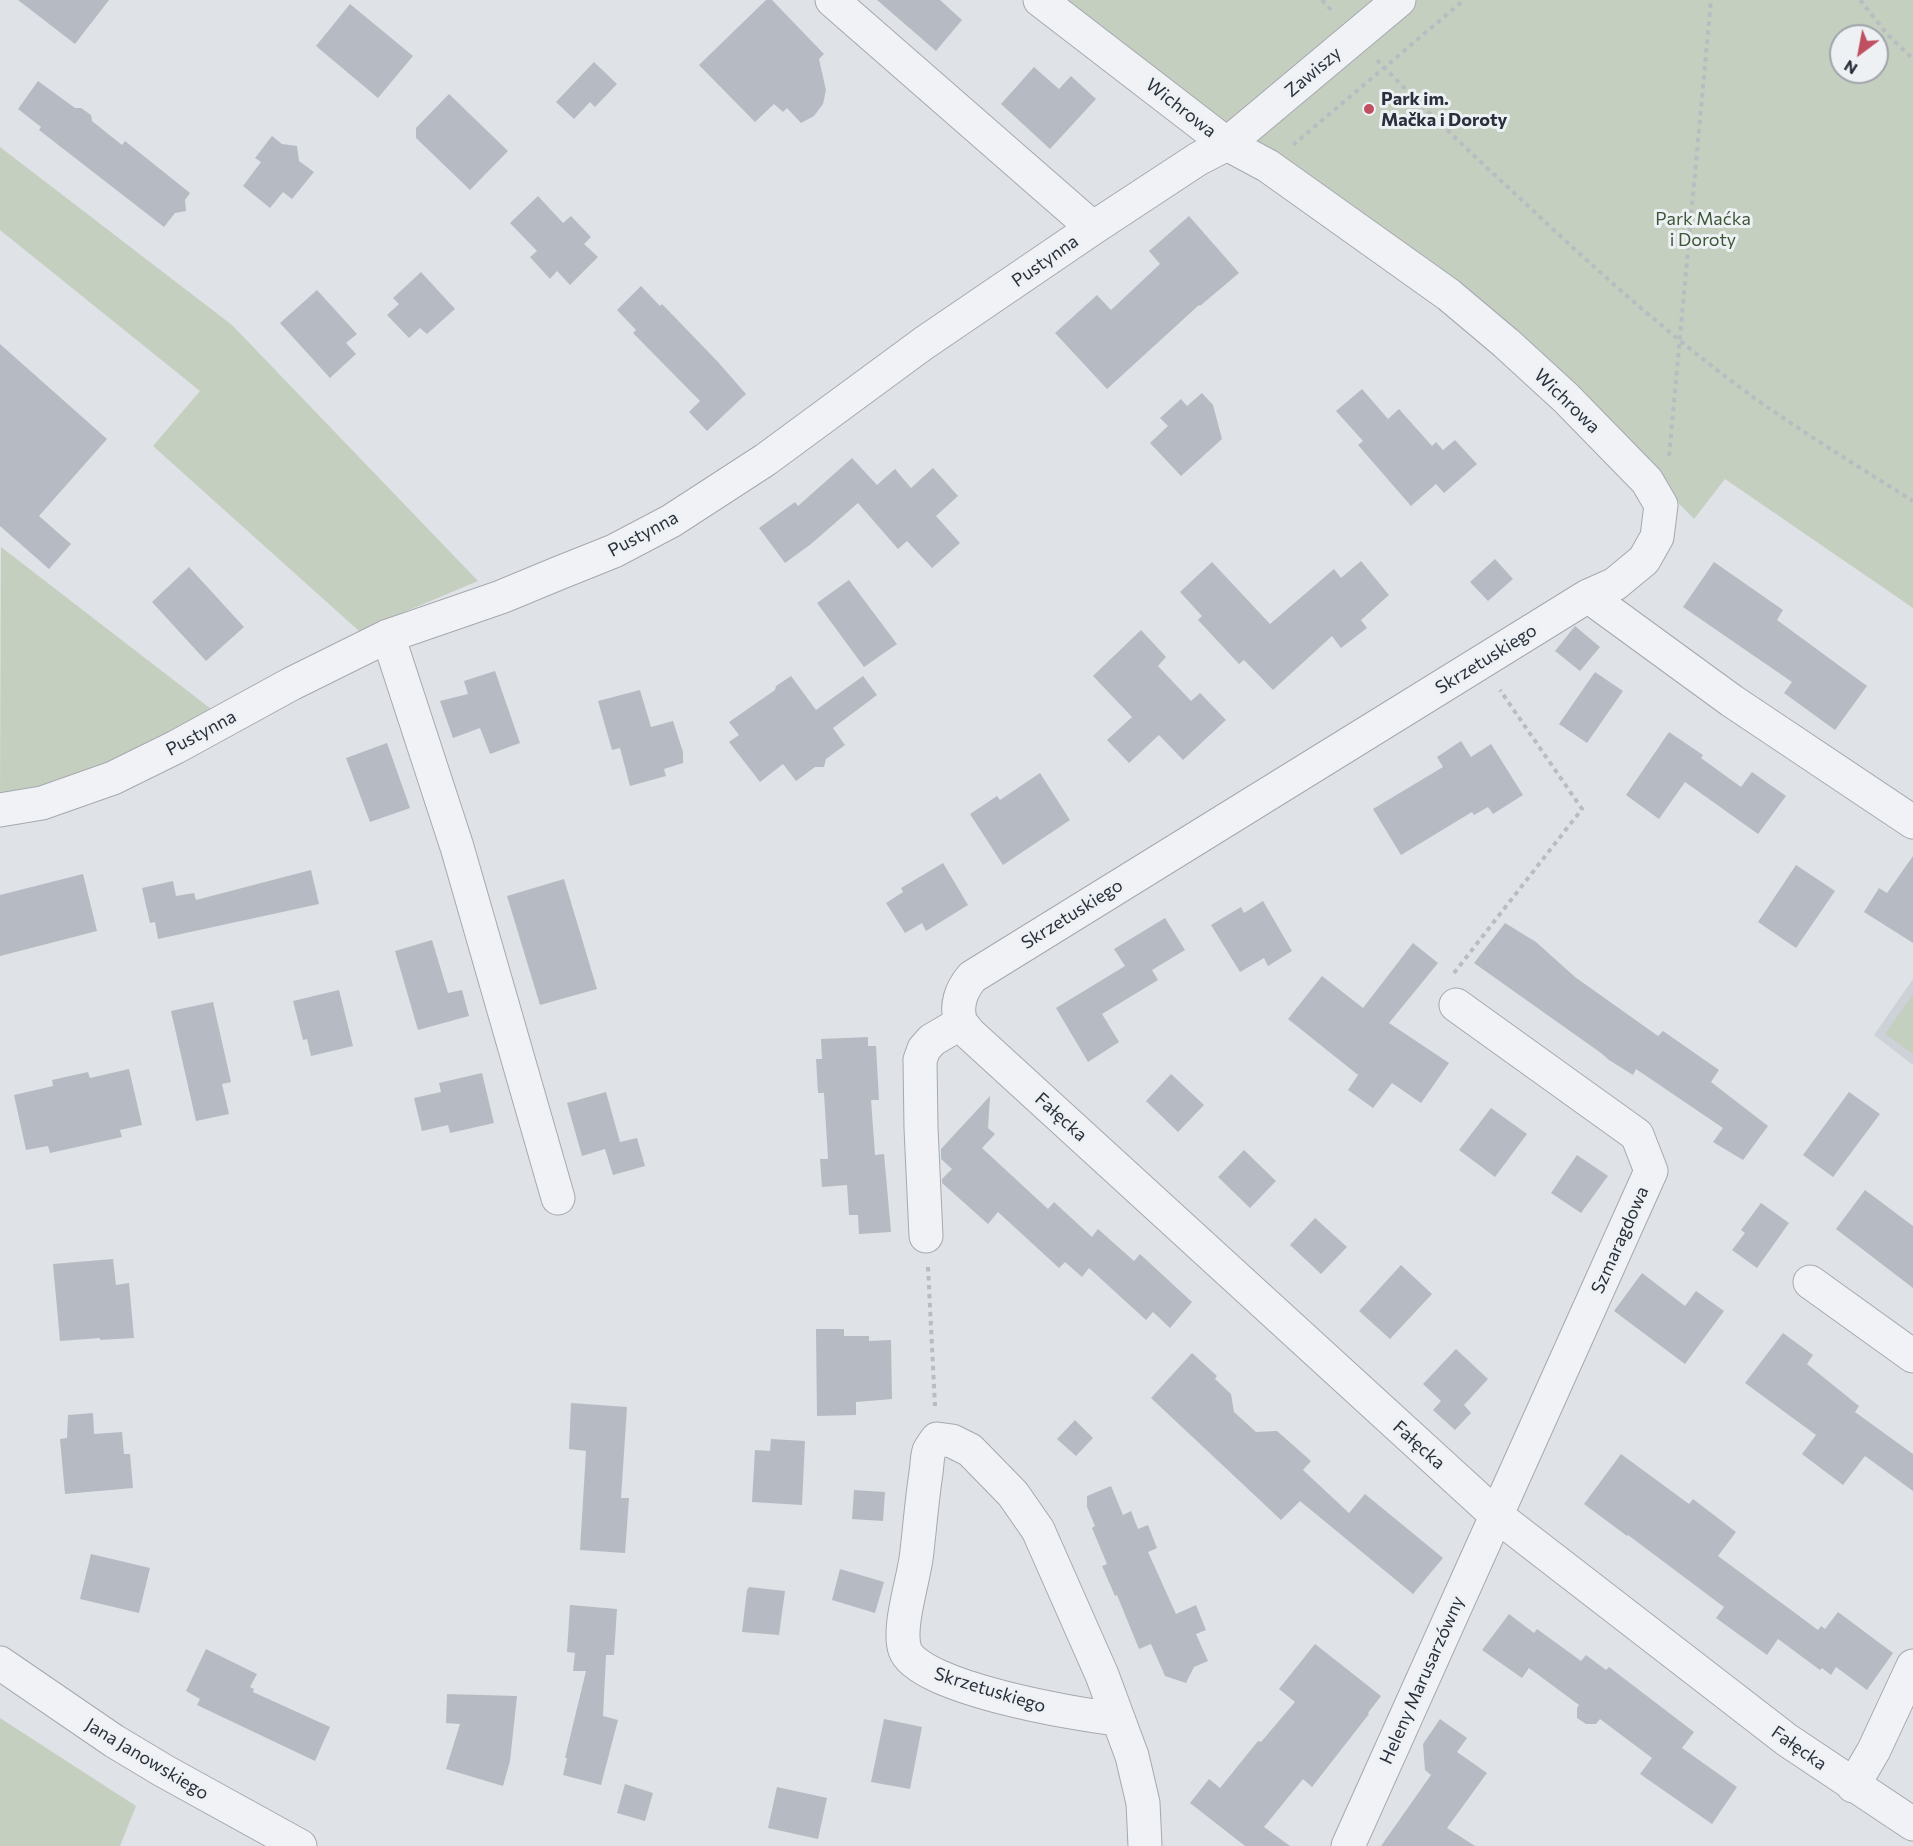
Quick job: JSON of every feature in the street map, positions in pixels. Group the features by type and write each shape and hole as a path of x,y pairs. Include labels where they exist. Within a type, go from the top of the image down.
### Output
{"street":[{"path":"832,0 1093,228"},
{"name":"Wichrowa","path":"1040,0 1227,144 1268,166 1449,295 1566,398 1647,481 1661,505"},
{"name":"Zawiszy","path":"1227,144 1399,0"},
{"name":"Pustynna","path":"0,810 42,803 112,778 388,636 501,597 614,551 671,521 765,460 924,343 1093,228 1198,159 1227,144"},
{"path":"1588,596 1616,584 1644,560 1657,537 1661,505"},
{"path":"1588,596 1732,701 1913,822"},
{"name":"Skrzetuskiego","path":"961,1023 958,1015 960,998 967,982 977,972 1588,596"},
{"path":"388,636 458,847 558,1198"},
{"name":"Szmaragdowa","path":"1456,1005 1637,1135 1651,1171 1496,1515"},
{"path":"926,1236 920,1060 924,1048 932,1040 961,1023"},
{"name":"Fałęcka","path":"961,1023 979,1042 1496,1515 1786,1740 1913,1824"},
{"path":"1810,1282 1913,1356"},
{"path":"937,1439 952,1441 970,1450 1013,1494 1038,1530 1102,1675 1132,1756 1143,1803 1145,1846"},
{"name":"Skrzetuskiego","path":"937,1439 929,1449 916,1564 902,1634 906,1652 918,1666 937,1677 1017,1701 1073,1714 1118,1719"},
{"name":"Heleny Marusarzówny","path":"1348,1846 1496,1515"},
{"name":"Jana Janowskiego","path":"0,1663 114,1741 300,1846"},
{"path":"1853,1786 1874,1750 1913,1666"}],"path":[{"path":"1268,166 1464,0"},
{"path":"1661,505 1666,490 1711,0"},
{"path":"1860,0 1887,34 1913,59"},
{"path":"1372,55 1428,112 1579,254 1680,341 1800,430 1913,501"},
{"path":"1456,1005 1439,993 1582,809 1480,662"},
{"path":"926,1236 937,1439"}],"shaded area":[{"path":"1913,979 1913,1065 1874,1035"}],"green space":[{"name":"Park Maćka i Doroty","path":"1055,0 1913,0 1913,608 1725,479 1694,519 1515,338"},
{"path":"0,147 232,325 478,581 359,631 153,446 200,391 0,230"},
{"path":"1,547 215,712 128,755 26,793 0,796"},
{"path":"1913,994 1913,1054 1885,1034"},
{"path":"0,1718 136,1806 120,1846 0,1846"}],"building":[{"path":"18,0 109,0 75,44"},
{"path":"766,0 772,0 824,54 819,59 826,90 823,104 814,116 801,123 787,108 783,112 774,104 755,122 699,65"},
{"path":"877,0 940,0 962,20 936,51"},
{"path":"350,4 413,56 378,98 316,46"},
{"path":"594,62 617,84 595,107 590,102 574,119 556,102"},
{"path":"1034,67 1059,89 1071,76 1096,99 1050,149 1001,104"},
{"path":"38,81 75,108 81,108 91,115 92,121 122,145 125,141 190,193 185,200 186,211 175,213 164,227 39,130 41,127 18,109"},
{"path":"449,94 508,151 470,190 416,138 416,128"},
{"path":"272,136 282,144 297,146 299,161 314,172 292,199 283,192 270,208 243,186 261,162 255,158"},
{"path":"538,196 563,223 571,216 591,237 584,244 598,257 570,285 557,271 550,279 530,257 537,251 510,223"},
{"path":"1189,216 1239,273 1199,305 1107,389 1055,333 1097,295 1111,310 1160,264 1149,251"},
{"path":"421,272 455,309 427,334 420,328 409,338 387,315 399,304 393,298"},
{"path":"641,286 660,306 662,304 746,394 707,431 689,412 700,401 633,333 636,330 617,310"},
{"path":"317,290 357,334 346,343 356,354 330,378 280,323"},
{"path":"0,344 107,439 39,516 71,544 49,569 0,526"},
{"path":"1362,389 1388,419 1399,409 1432,446 1436,442 1443,450 1455,440 1477,464 1444,493 1436,484 1411,506 1358,445 1363,441 1336,411"},
{"path":"1202,393 1213,405 1222,439 1181,476 1150,443 1168,426 1160,418 1181,399 1187,406"},
{"path":"852,458 877,485 895,469 911,488 933,468 958,496 936,516 960,543 932,568 907,541 898,549 858,503 811,544 785,563 759,528 795,502 798,506"},
{"path":"1495,559 1513,579 1488,601 1470,582"},
{"path":"1361,561 1389,595 1361,620 1367,628 1341,648 1332,636 1273,690 1244,660 1239,664 1198,620 1202,616 1180,592 1212,562 1270,624 1334,569 1341,578"},
{"path":"1714,562 1783,610 1777,620 1867,686 1835,730 1784,693 1792,682 1683,607"},
{"path":"189,567 244,627 206,661 152,602"},
{"path":"849,580 897,644 864,667 817,603"},
{"path":"1575,626 1600,647 1580,671 1555,651"},
{"path":"1141,630 1166,657 1158,666 1191,701 1200,693 1226,720 1183,760 1159,735 1129,763 1107,740 1132,717 1093,676"},
{"path":"495,671 520,743 490,754 480,728 453,738 440,701 468,694 464,681"},
{"path":"1595,672 1623,691 1587,743 1559,724"},
{"path":"791,676 816,710 863,676 877,695 833,728 845,745 826,759 824,767 815,767 796,781 783,764 760,782 729,742 739,735 729,722"},
{"path":"640,690 651,727 673,721 683,752 683,763 664,769 666,776 630,786 620,748 612,750 598,701"},
{"path":"1669,732 1703,755 1701,758 1741,787 1752,772 1786,796 1758,834 1685,782 1659,819 1626,795"},
{"path":"1461,741 1471,757 1491,744 1523,795 1493,814 1488,807 1474,815 1472,812 1401,855 1373,809 1443,767 1437,757"},
{"path":"387,743 410,808 370,822 346,758"},
{"path":"1040,773 1070,820 1003,865 970,814 997,796 1000,800"},
{"path":"1913,856 1913,943 1864,912 1879,888 1887,893"},
{"path":"943,863 968,905 926,931 922,923 905,933 886,903 903,892 901,888"},
{"path":"1796,865 1835,891 1796,948 1758,922"},
{"path":"311,870 319,904 158,939 155,922 150,923 142,888 173,881 176,896 194,893 196,900"},
{"path":"83,874 97,931 0,956 0,895"},
{"path":"564,879 597,989 540,1005 507,896"},
{"path":"1263,901 1292,951 1268,966 1264,958 1240,972 1211,925 1241,907 1244,913"},
{"path":"1165,918 1185,950 1152,970 1158,980 1102,1014 1119,1042 1088,1062 1056,1008 1125,966 1114,949"},
{"path":"1505,923 1536,942 1575,977 1658,1036 1663,1031 1719,1070 1711,1082 1768,1126 1743,1160 1713,1142 1723,1128 1636,1069 1633,1075 1609,1060 1474,963"},
{"path":"432,940 448,993 462,990 469,1016 418,1030 395,951"},
{"path":"1413,943 1438,963 1389,1023 1449,1063 1421,1103 1392,1083 1373,1108 1348,1090 1358,1075 1288,1019 1322,976 1363,1008"},
{"path":"339,990 353,1046 311,1056 307,1039 303,1040 293,1001"},
{"path":"213,1002 231,1082 222,1084 229,1114 196,1121 171,1011"},
{"path":"868,1037 868,1046 876,1046 879,1100 871,1100 875,1155 884,1154 891,1232 859,1234 858,1215 849,1215 847,1185 822,1187 820,1159 828,1159 824,1093 818,1093 816,1059 822,1059 821,1039"},
{"path":"129,1069 142,1125 120,1130 122,1137 50,1153 48,1146 26,1150 14,1095 53,1086 52,1080 88,1072 90,1078"},
{"path":"482,1073 494,1123 450,1133 448,1125 422,1131 414,1098 441,1092 439,1083"},
{"path":"1171,1074 1204,1105 1178,1132 1146,1101"},
{"path":"606,1092 620,1142 637,1138 645,1166 613,1175 605,1149 582,1156 567,1103"},
{"path":"1849,1092 1880,1114 1833,1177 1803,1155"},
{"path":"990,1096 988,1128 995,1134 982,1148 1048,1209 1054,1202 1092,1237 1098,1229 1134,1261 1140,1254 1192,1302 1170,1328 1153,1312 1146,1320 1089,1268 1082,1277 1065,1262 1059,1268 998,1212 988,1224 942,1183 942,1179 952,1169 941,1159 941,1149"},
{"path":"1491,1108 1527,1134 1495,1177 1459,1150"},
{"path":"1244,1150 1276,1181 1250,1208 1218,1177"},
{"path":"1577,1155 1608,1176 1581,1213 1551,1193"},
{"path":"1865,1190 1913,1226 1913,1288 1836,1229"},
{"path":"1761,1203 1789,1223 1757,1268 1732,1250 1745,1233 1741,1230"},
{"path":"1315,1218 1347,1247 1321,1274 1290,1245"},
{"path":"113,1259 116,1285 129,1283 134,1338 60,1341 53,1264"},
{"path":"1401,1265 1432,1294 1390,1339 1359,1311"},
{"path":"1642,1273 1685,1306 1696,1291 1724,1311 1685,1364 1614,1311"},
{"path":"816,1329 844,1329 844,1336 869,1336 869,1341 891,1340 892,1399 856,1402 856,1415 817,1416"},
{"path":"1783,1333 1813,1355 1807,1364 1859,1406 1855,1412 1913,1454 1913,1491 1865,1456 1843,1485 1802,1454 1816,1435 1745,1383"},
{"path":"1456,1349 1488,1379 1464,1405 1471,1413 1455,1430 1433,1410 1441,1401 1423,1384"},
{"path":"1192,1353 1217,1376 1215,1379 1231,1394 1234,1412 1256,1432 1277,1431 1311,1461 1303,1470 1349,1513 1365,1494 1443,1558 1413,1594 1300,1501 1281,1520 1151,1398"},
{"path":"571,1403 627,1407 621,1498 629,1498 625,1553 580,1550 586,1451 569,1449"},
{"path":"93,1413 94,1434 122,1432 124,1454 130,1454 133,1488 65,1494 60,1439 67,1438 68,1415"},
{"path":"1075,1420 1093,1438 1076,1456 1057,1439"},
{"path":"771,1439 805,1441 802,1505 752,1502 755,1450 770,1451"},
{"path":"1621,1454 1689,1504 1693,1499 1736,1532 1718,1556 1818,1630 1821,1626 1825,1629 1838,1612 1893,1653 1867,1690 1836,1667 1831,1675 1822,1668 1820,1670 1778,1639 1767,1655 1716,1618 1724,1607 1584,1504"},
{"path":"1111,1486 1123,1515 1131,1511 1138,1529 1148,1525 1157,1548 1148,1552 1176,1614 1196,1605 1206,1630 1196,1634 1208,1661 1194,1667 1186,1683 1165,1676 1151,1644 1139,1649 1117,1595 1115,1596 1102,1566 1107,1564 1092,1528 1095,1526 1087,1507 1087,1496"},
{"path":"854,1490 885,1492 883,1521 852,1519"},
{"path":"91,1554 150,1568 139,1613 80,1599"},
{"path":"840,1569 884,1582 875,1613 832,1600"},
{"path":"749,1587 785,1591 779,1635 742,1632"},
{"path":"570,1605 617,1609 614,1655 606,1655 603,1716 618,1720 601,1785 563,1775 586,1671 573,1671 575,1653 567,1652"},
{"path":"1509,1614 1534,1633 1537,1629 1581,1661 1586,1655 1606,1670 1609,1667 1694,1732 1682,1748 1737,1787 1712,1824 1640,1774 1652,1758 1600,1719 1596,1724 1586,1724 1577,1718 1579,1705 1529,1668 1522,1678 1482,1650"},
{"path":"1315,1644 1381,1696 1312,1787 1303,1779 1264,1827 1290,1846 1245,1846 1190,1803 1209,1779 1220,1788 1258,1741 1261,1742 1295,1702 1279,1689"},
{"path":"206,1649 257,1674 250,1687 254,1689 253,1692 330,1727 315,1761 197,1705 200,1699 186,1691"},
{"path":"447,1694 517,1696 510,1761 503,1786 446,1769 460,1724 446,1723"},
{"path":"884,1719 922,1727 910,1789 871,1782"},
{"path":"1440,1719 1467,1738 1457,1752 1487,1773 1447,1828 1475,1846 1381,1846 1431,1775 1425,1770 1423,1744"},
{"path":"625,1784 653,1793 645,1821 617,1813"},
{"path":"777,1787 827,1798 818,1839 768,1828"}],"place":[{"name":"Park im. Mačka i Doroty","path":"1369,109"}]}
